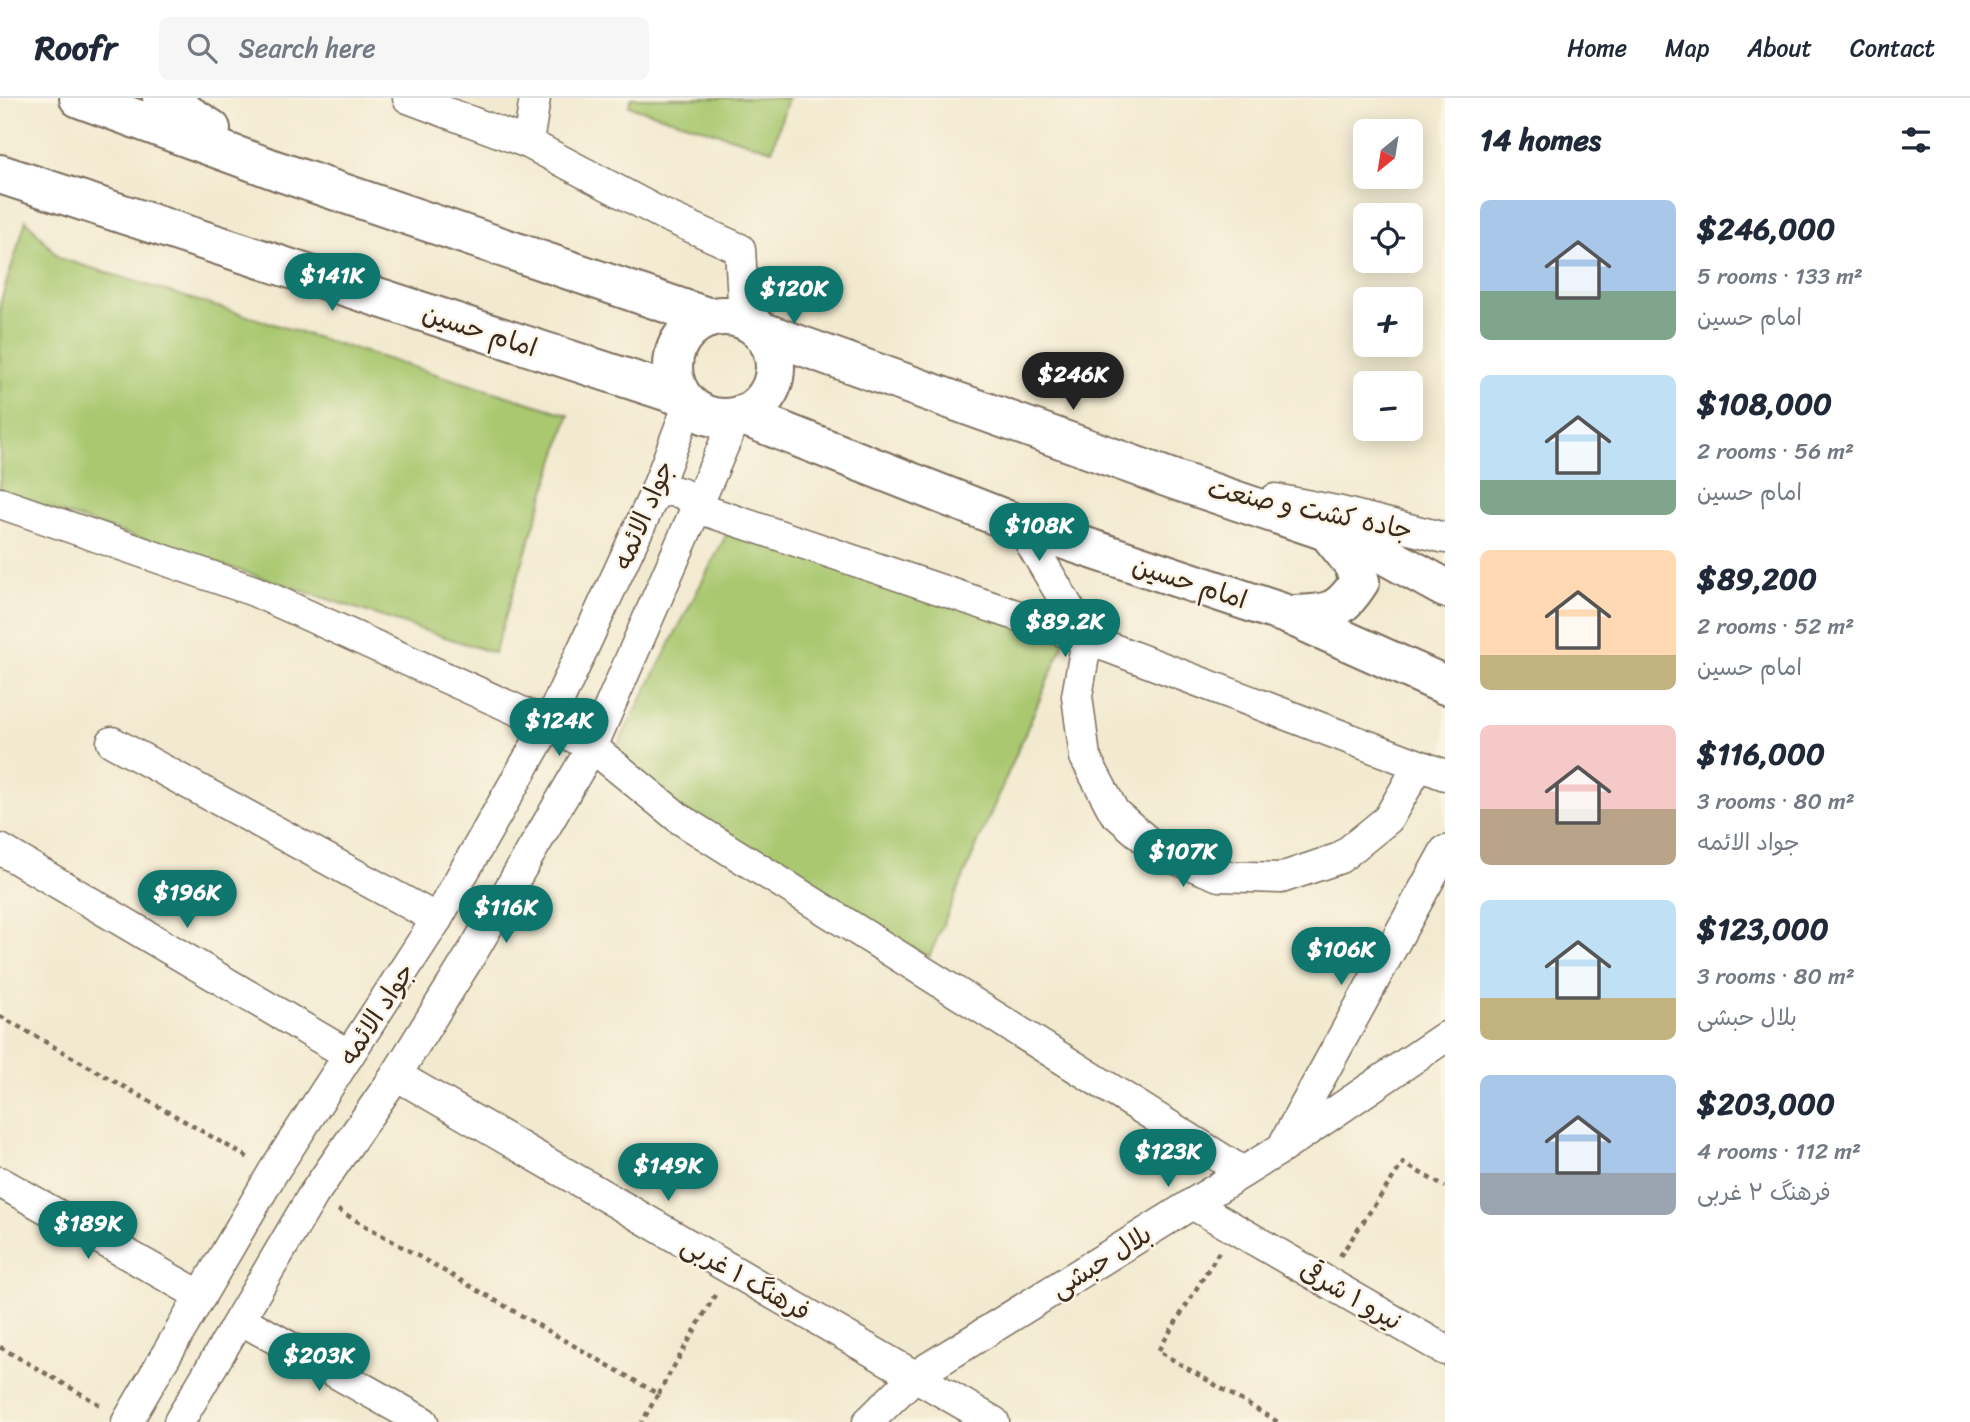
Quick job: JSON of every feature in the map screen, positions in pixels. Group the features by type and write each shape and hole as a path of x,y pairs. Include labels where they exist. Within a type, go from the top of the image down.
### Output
{"main road":[{"path":"79,98 278,171 739,323 1175,480 1365,544 1445,588"},
{"path":"162,98 278,171"},
{"name":"امام حسین","path":"0,174 685,399"},
{"path":"702,320 739,323 774,349 776,371 770,392 755,408 739,416 715,418 695,409 685,399 672,373 674,352 685,333 702,320"},
{"name":"امام حسین","path":"739,416 1020,525 1289,615 1445,685"},
{"path":"1289,615 1322,614 1346,602 1360,581 1352,562 1327,531"}],"street":[{"path":"408,98 528,144 662,214 740,249 739,323"},
{"path":"528,144 535,98"},
{"name":"جواد الائمه","path":"128,1422 274,1172 437,919 548,724 655,493 685,399"},
{"name":"جواد الائمه","path":"179,1422 313,1195 396,1075 475,948 592,747 739,416"},
{"name":"جاده کشت و صنعت","path":"1175,480 1342,512 1445,538"},
{"path":"655,493 675,491 692,500 698,508 1087,639 1432,770 1388,819 1340,858 1281,878 1219,876 1161,853 1114,812 1085,757 1077,696 1087,639 1020,525"},
{"path":"0,503 254,591 548,724 592,747 680,819 1243,1172"},
{"path":"112,742 437,919"},
{"path":"0,849 349,1055"},
{"path":"1282,1148 1445,850"},
{"name":"بلال حبشی","path":"868,1422 915,1376 1282,1148 1445,1037"},
{"name":"فرهنگ ۱ غربی","path":"396,1075 995,1422"},
{"path":"0,1182 201,1296"},
{"name":"نیرو ۱ شرقی","path":"1192,1204 1445,1350"},
{"path":"240,1319 423,1422"}],"path":[{"path":"0,1016 274,1172"},
{"path":"1324,1280 1403,1163 1445,1187"},
{"path":"313,1195 658,1394"},
{"path":"1256,1241 1222,1247 1158,1351 1278,1422"},
{"path":"642,1422 730,1269"},
{"path":"0,1347 128,1422"}],"green space":[{"path":"631,98 788,98 772,150 629,106"},
{"path":"26,220 59,258 569,415 494,653 0,493 0,304"},
{"path":"738,512 1066,638 929,957 605,770"}]}
